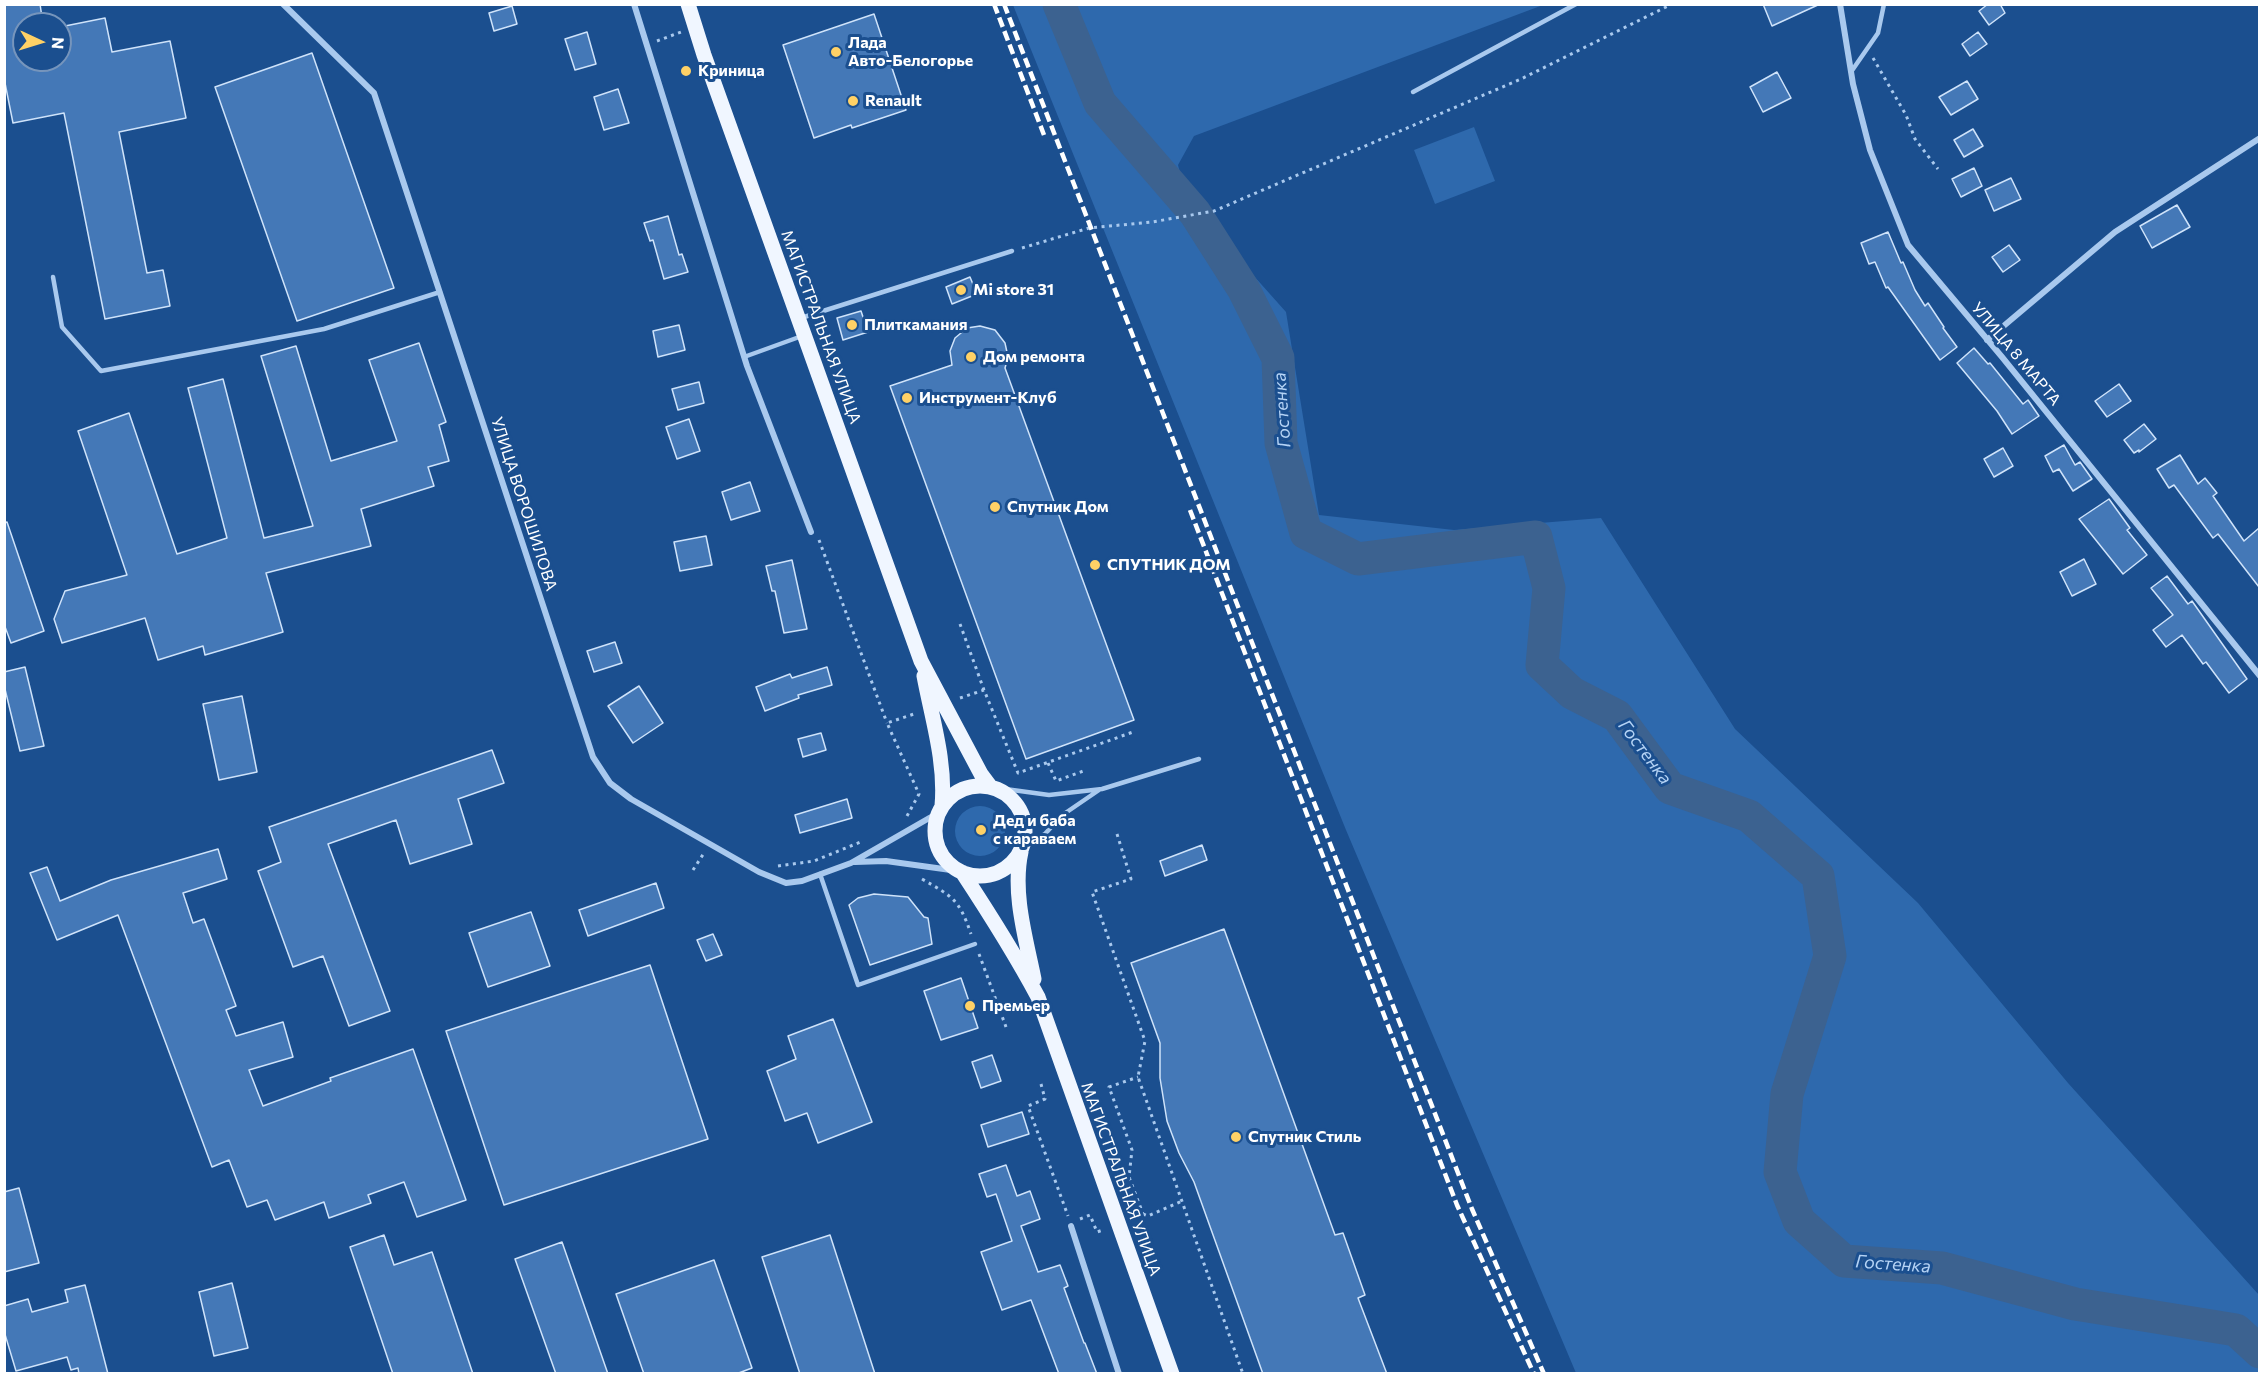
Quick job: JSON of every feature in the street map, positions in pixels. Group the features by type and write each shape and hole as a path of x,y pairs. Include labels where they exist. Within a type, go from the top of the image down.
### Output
{"main road":[{"name":"МАГИСТРАЛЬНАЯ УЛИЦА","path":"687,4 937,706 981,774 994,787 1013,799 1023,815 1026,834 1018,864 1021,908 1038,997"},
{"name":"МАГИСТРАЛЬНАЯ УЛИЦА","path":"937,706 944,788 935,834 937,846 950,865 960,872 991,915 1038,997 1172,1374"},
{"path":"940,809 955,793 963,789 971,786 994,787"},
{"path":"960,872 981,876 1000,872 1015,860 1022,849"}],"street":[{"name":"УЛИЦА ВОРОШИЛОВА","path":"283,4 374,93 598,768 610,783 631,799 768,877 786,883 802,881 851,863"},
{"path":"634,4 744,357 811,532"},
{"name":"УЛИЦА 8 МАРТА","path":"1840,4 1851,72 1870,150 1908,245 2259,676"},
{"path":"1987,340 2115,232 2259,138"},
{"path":"851,863 940,809"},
{"path":"851,863 879,861 907,863 960,872"},
{"path":"1071,1226 1119,1374"}],"lane":[{"path":"1413,92 1576,4"},
{"path":"1851,72 1878,33 1884,4"},
{"path":"799,319 1012,251"},
{"path":"53,277 62,327 101,371 324,328 440,292"},
{"path":"744,357 805,335"},
{"path":"994,787 1049,795 1102,789 1199,759"},
{"path":"1022,849 1045,834 1061,816 1102,789"},
{"path":"820,874 858,985 975,944"}],"path":[{"path":"1012,251 1089,228 1175,219 1214,211 1521,79 1672,4"},
{"path":"1868,48 1906,115 1915,139 1938,169"},
{"path":"811,532 821,542 887,723 920,794 903,821 892,827 896,836"},
{"path":"960,624 1018,773 1133,732"},
{"path":"887,723 984,690"},
{"path":"1048,763 1056,781 1086,770"},
{"path":"1117,834 1131,879 1092,892 1145,1041 1138,1077 1243,1374"},
{"path":"776,867 814,861 867,839"},
{"path":"693,870 710,844"},
{"path":"907,863 910,872 951,896 963,910 1006,1028"},
{"path":"1138,1077 1109,1087 1132,1150 1129,1177 1143,1214"},
{"path":"1041,1084 1045,1099 1028,1106 1070,1222 1090,1215 1097,1232 1143,1214 1148,1216 1182,1201"}],"shaded area":[{"path":"1013,5 1543,5 1194,136 1178,165 1187,201 1286,312 1319,515 1454,530 1601,518 1735,729 1918,903 2068,1083 2259,1295 2259,1373 1576,1373 1346,830"},
{"path":"1474,127 1495,181 1435,204 1414,150"},
{"path":"980,806 998,813 1005,831 998,849 980,856 962,849 955,831 962,813"}],"building":[{"path":"4,4 40,4 41,12 12,12 12,72 72,72 72,25 105,18 112,52 170,41 186,118 119,132 147,273 163,270 170,306 105,319 64,113 13,123 4,78"},
{"path":"1763,4 1820,4 1772,26"},
{"path":"1988,4 2000,4 2005,13 1989,25 1979,11"},
{"path":"512,6 517,24 494,31 489,13"},
{"path":"874,14 906,110 814,138 783,45"},
{"path":"587,32 596,64 575,70 565,39"},
{"path":"1978,32 1987,44 1970,56 1962,44"},
{"path":"312,53 394,288 297,321 215,87"},
{"path":"1777,72 1791,98 1763,112 1750,87"},
{"path":"1967,81 1978,99 1951,115 1939,97"},
{"path":"618,89 629,123 604,130 594,97"},
{"path":"1973,129 1983,146 1964,157 1954,140"},
{"path":"1974,168 1982,186 1961,197 1952,179"},
{"path":"2011,178 2021,199 1994,211 1985,190"},
{"path":"2177,205 2190,227 2152,248 2140,226"},
{"path":"668,216 679,255 682,254 688,272 664,279 653,240 650,241 644,223"},
{"path":"1888,232 1915,290 1925,306 1928,303 1957,347 1940,360 1888,287 1886,288 1875,262 1869,264 1861,243"},
{"path":"2009,245 2020,260 2003,272 1992,257"},
{"name":"Mi store 31","path":"970,277 977,294 952,304 946,287"},
{"name":"Плиткамания","path":"861,311 868,332 843,340 837,318"},
{"path":"679,325 685,350 658,357 653,331"},
{"name":"Спутник Дом","path":"980,326 995,330 1005,343 1008,357 1005,368 1134,720 1026,759 890,386 952,365 950,351 955,338 967,328"},
{"path":"419,343 446,422 439,425 449,461 428,467 434,486 361,509 371,546 266,573 283,632 205,655 203,646 158,660 145,618 62,643 54,619 65,591 127,575 78,431 129,413 177,554 227,538 188,388 223,379 264,538 313,526 261,356 296,346 331,461 397,441 369,360"},
{"path":"1974,348 1988,364 1990,363 2023,404 2028,400 2039,416 2012,434 1997,411 1957,363"},
{"path":"699,382 704,403 678,410 672,389"},
{"path":"2119,384 2131,401 2107,417 2095,401"},
{"path":"689,419 700,451 677,459 666,427"},
{"path":"2144,424 2156,439 2139,452 2139,450 2134,453 2124,440"},
{"path":"2064,445 2075,465 2080,462 2092,479 2073,491 2059,469 2053,472 2045,456"},
{"path":"2003,448 2013,466 1994,477 1984,459"},
{"path":"2180,455 2198,484 2205,478 2217,493 2213,496 2244,541 2259,528 2259,587 2218,534 2213,538 2174,485 2169,488 2157,469"},
{"path":"750,482 760,511 731,520 722,492"},
{"path":"2109,499 2130,528 2127,530 2147,555 2123,574 2079,519"},
{"path":"7,522 44,631 11,643 4,624 4,523"},
{"path":"706,536 712,565 680,571 674,542"},
{"path":"2084,559 2096,584 2072,596 2060,572"},
{"path":"792,560 807,629 784,633 775,591 772,591 766,566"},
{"path":"2167,576 2188,604 2192,601 2247,679 2229,693 2206,662 2203,664 2182,635 2166,647 2153,630 2173,615 2151,588"},
{"path":"615,642 622,663 594,672 587,651"},
{"path":"25,667 44,746 20,751 4,685 4,672"},
{"path":"827,667 832,685 798,695 799,698 765,711 756,687 790,674 792,678"},
{"path":"639,686 663,723 633,743 608,706"},
{"path":"242,696 257,772 219,780 203,704"},
{"path":"821,733 826,750 803,757 798,739"},
{"path":"492,750 504,783 458,799 472,844 410,864 396,820 328,844 390,1011 349,1026 323,956 293,967 258,871 281,862 269,827"},
{"path":"847,799 852,818 800,833 795,815"},
{"path":"1202,845 1207,860 1165,876 1160,861"},
{"path":"218,849 227,879 183,893 193,923 204,919 236,1006 226,1010 236,1036 283,1022 293,1057 249,1070 263,1106 331,1081 330,1078 413,1049 466,1200 417,1217 404,1182 368,1195 371,1203 329,1218 324,1202 275,1220 267,1200 247,1207 229,1160 212,1167 118,915 57,940 30,873 47,867 60,901 111,880"},
{"path":"656,883 664,908 588,936 579,910"},
{"path":"874,894 908,897 924,917 928,918 932,944 870,965 849,905 858,898"},
{"path":"531,912 550,966 488,987 469,933"},
{"name":"Спутник Стиль","path":"1224,929 1335,1235 1343,1233 1365,1295 1358,1298 1387,1374 1263,1374 1194,1182 1179,1153 1167,1121 1160,1078 1160,1043 1131,963"},
{"path":"713,934 722,955 706,961 697,940"},
{"path":"650,965 708,1139 504,1205 446,1031"},
{"path":"961,978 978,1028 941,1040 924,991"},
{"path":"833,1019 872,1122 818,1143 807,1113 785,1121 767,1071 796,1059 788,1036"},
{"path":"992,1055 1001,1081 981,1088 972,1062"},
{"path":"1022,1112 1029,1134 988,1147 981,1125"},
{"path":"1006,1165 1017,1196 1030,1191 1040,1219 1021,1226 1038,1272 1060,1265 1068,1286 1064,1288 1097,1374 1059,1374 1031,1300 1002,1310 981,1252 1012,1241 996,1194 987,1197 979,1174"},
{"path":"19,1188 39,1263 4,1272 4,1192"},
{"path":"384,1235 394,1265 432,1252 473,1374 393,1374 350,1247"},
{"path":"830,1235 875,1374 800,1374 762,1257"},
{"path":"562,1242 608,1374 556,1374 515,1259"},
{"path":"714,1260 752,1368 736,1374 644,1374 616,1294"},
{"path":"232,1283 248,1348 214,1356 199,1292"},
{"path":"85,1285 108,1374 79,1374 78,1368 71,1370 67,1357 16,1371 4,1331 4,1306 28,1299 32,1312 68,1302 65,1290"}],"waterway":[{"name":"Гостенка","path":"1059,4 1100,103 1195,213 1244,290 1278,358 1281,443 1306,533 1358,559 1536,537 1549,588 1542,665 1572,693 1617,716 1670,788 1749,816 1818,876 1830,956 1787,1094 1780,1172 1799,1221 1844,1261 1942,1268 2075,1304 2236,1330 2260,1352"}],"railway":[{"path":"994,4 1044,135"},
{"path":"1004,4 1472,1209 1544,1374"},
{"path":"1190,510 1457,1205 1534,1374"}],"place":[{"name":"Лада Авто-Белогорье","path":"836,52"},
{"name":"Криница","path":"686,71"},
{"name":"Renault","path":"853,101"},
{"name":"Mi store 31","path":"961,290"},
{"name":"Плиткамания","path":"852,325"},
{"name":"Дом ремонта","path":"971,357"},
{"name":"Инструмент-Клуб","path":"907,398"},
{"name":"Спутник Дом","path":"995,507"},
{"name":"СПУТНИК ДОМ","path":"1095,565"},
{"name":"Дед и баба с караваем","path":"981,830"},
{"name":"Премьер","path":"970,1006"},
{"name":"Спутник Стиль","path":"1236,1137"}]}
